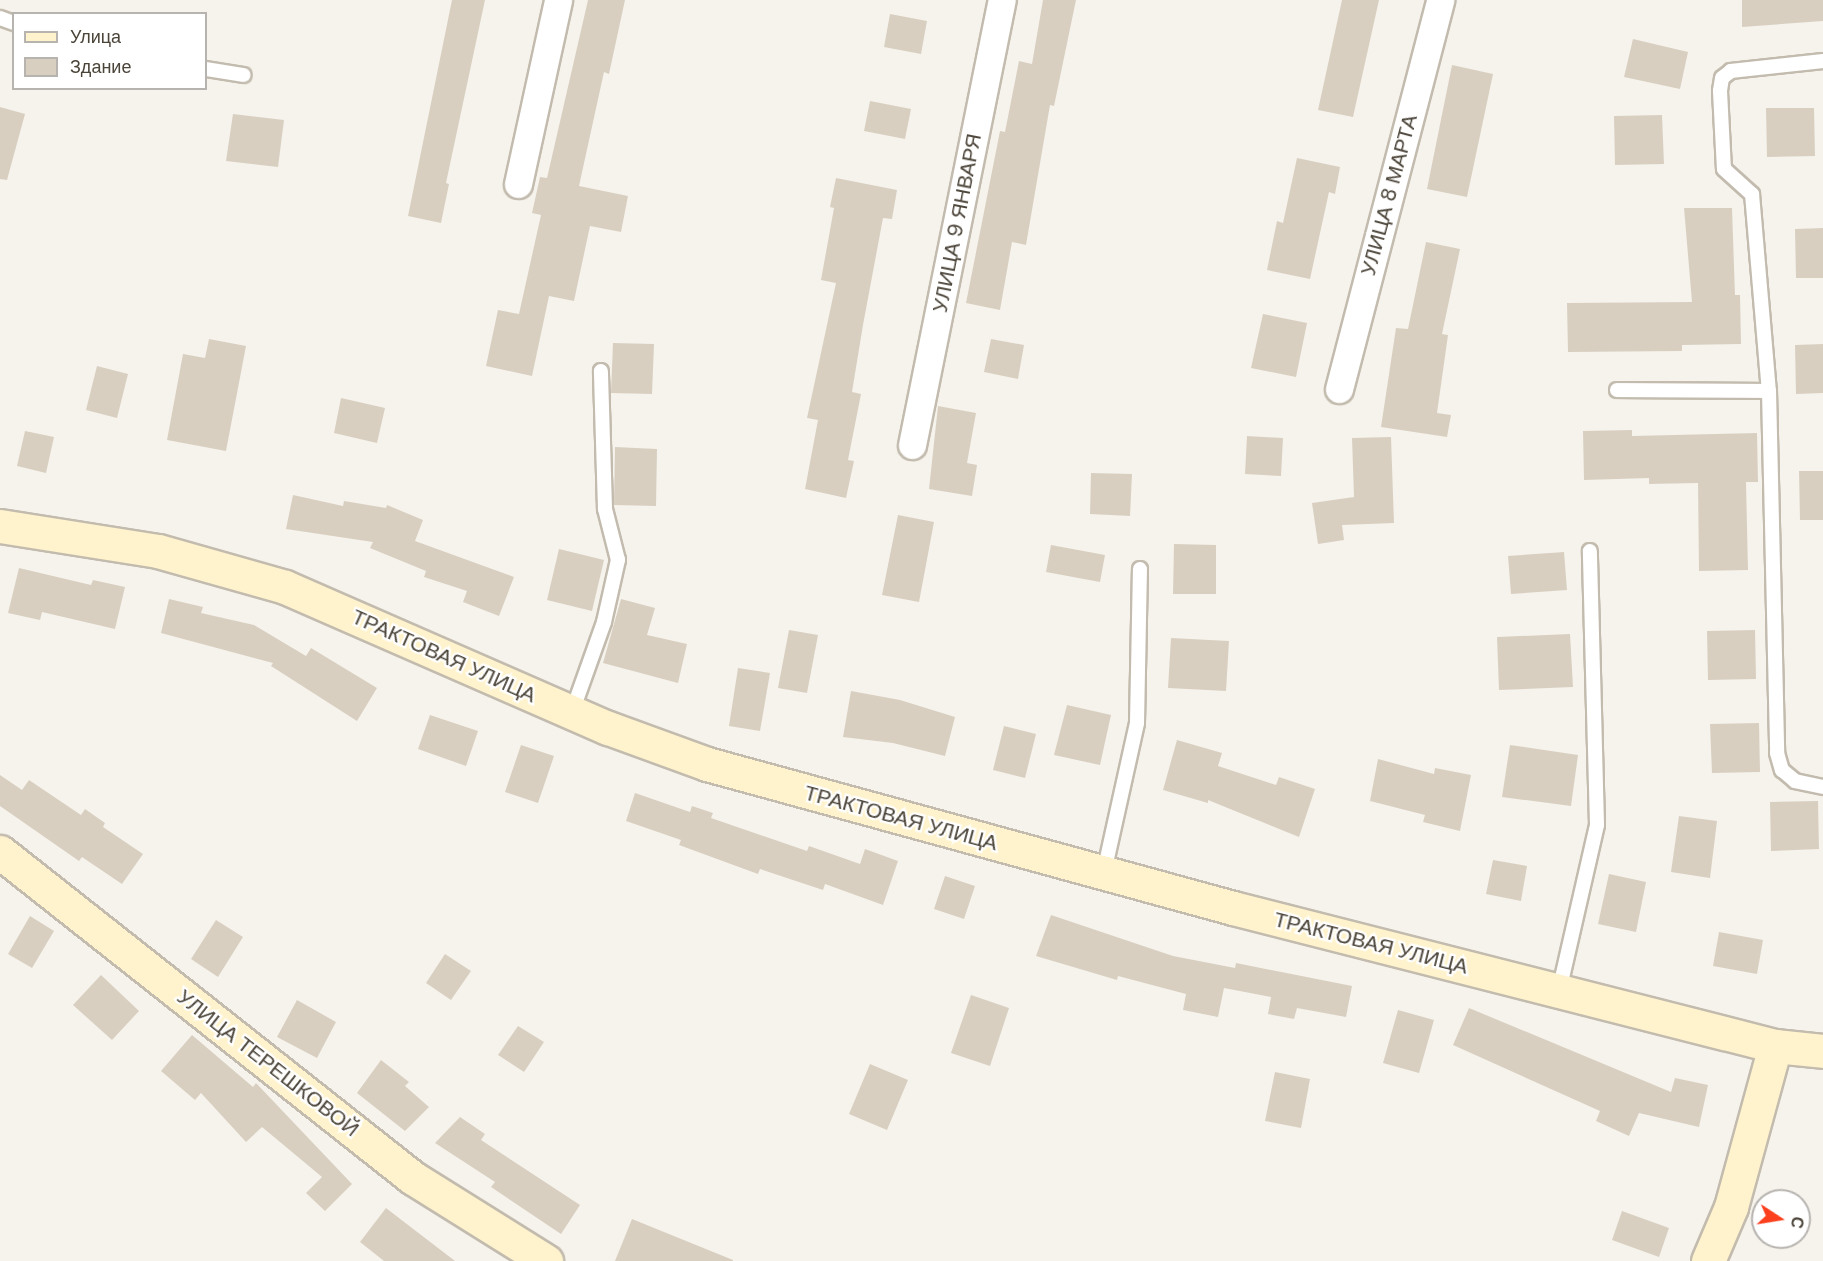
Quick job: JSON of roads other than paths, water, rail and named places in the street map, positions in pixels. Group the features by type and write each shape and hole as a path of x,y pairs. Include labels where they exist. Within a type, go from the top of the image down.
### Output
{"street":[{"path":"518,184 558,0"},
{"name":"УЛИЦА 9 ЯНВАРЯ","path":"912,445 1002,0"},
{"name":"УЛИЦА 8 МАРТА","path":"1339,389 1440,0"},
{"name":"ТРАКТОВАЯ УЛИЦА","path":"0,525 158,551 285,587 572,712 707,764 1103,873 1559,991 1775,1046 1823,1051"},
{"name":"УЛИЦА ТЕРЕШКОВОЙ","path":"0,852 413,1178 546,1261"},
{"path":"1708,1261 1731,1207 1775,1046"}],"lane":[{"path":"1823,62 1731,71 1722,78 1725,168 1752,194 1769,391 1777,753 1782,770 1795,781 1823,787"},
{"path":"207,69 244,75"},
{"path":"572,712 604,622 618,560 605,509 601,371"},
{"path":"1617,390 1769,391"},
{"path":"1559,991 1597,825 1590,551"},
{"path":"1103,873 1137,723 1140,569"}]}
